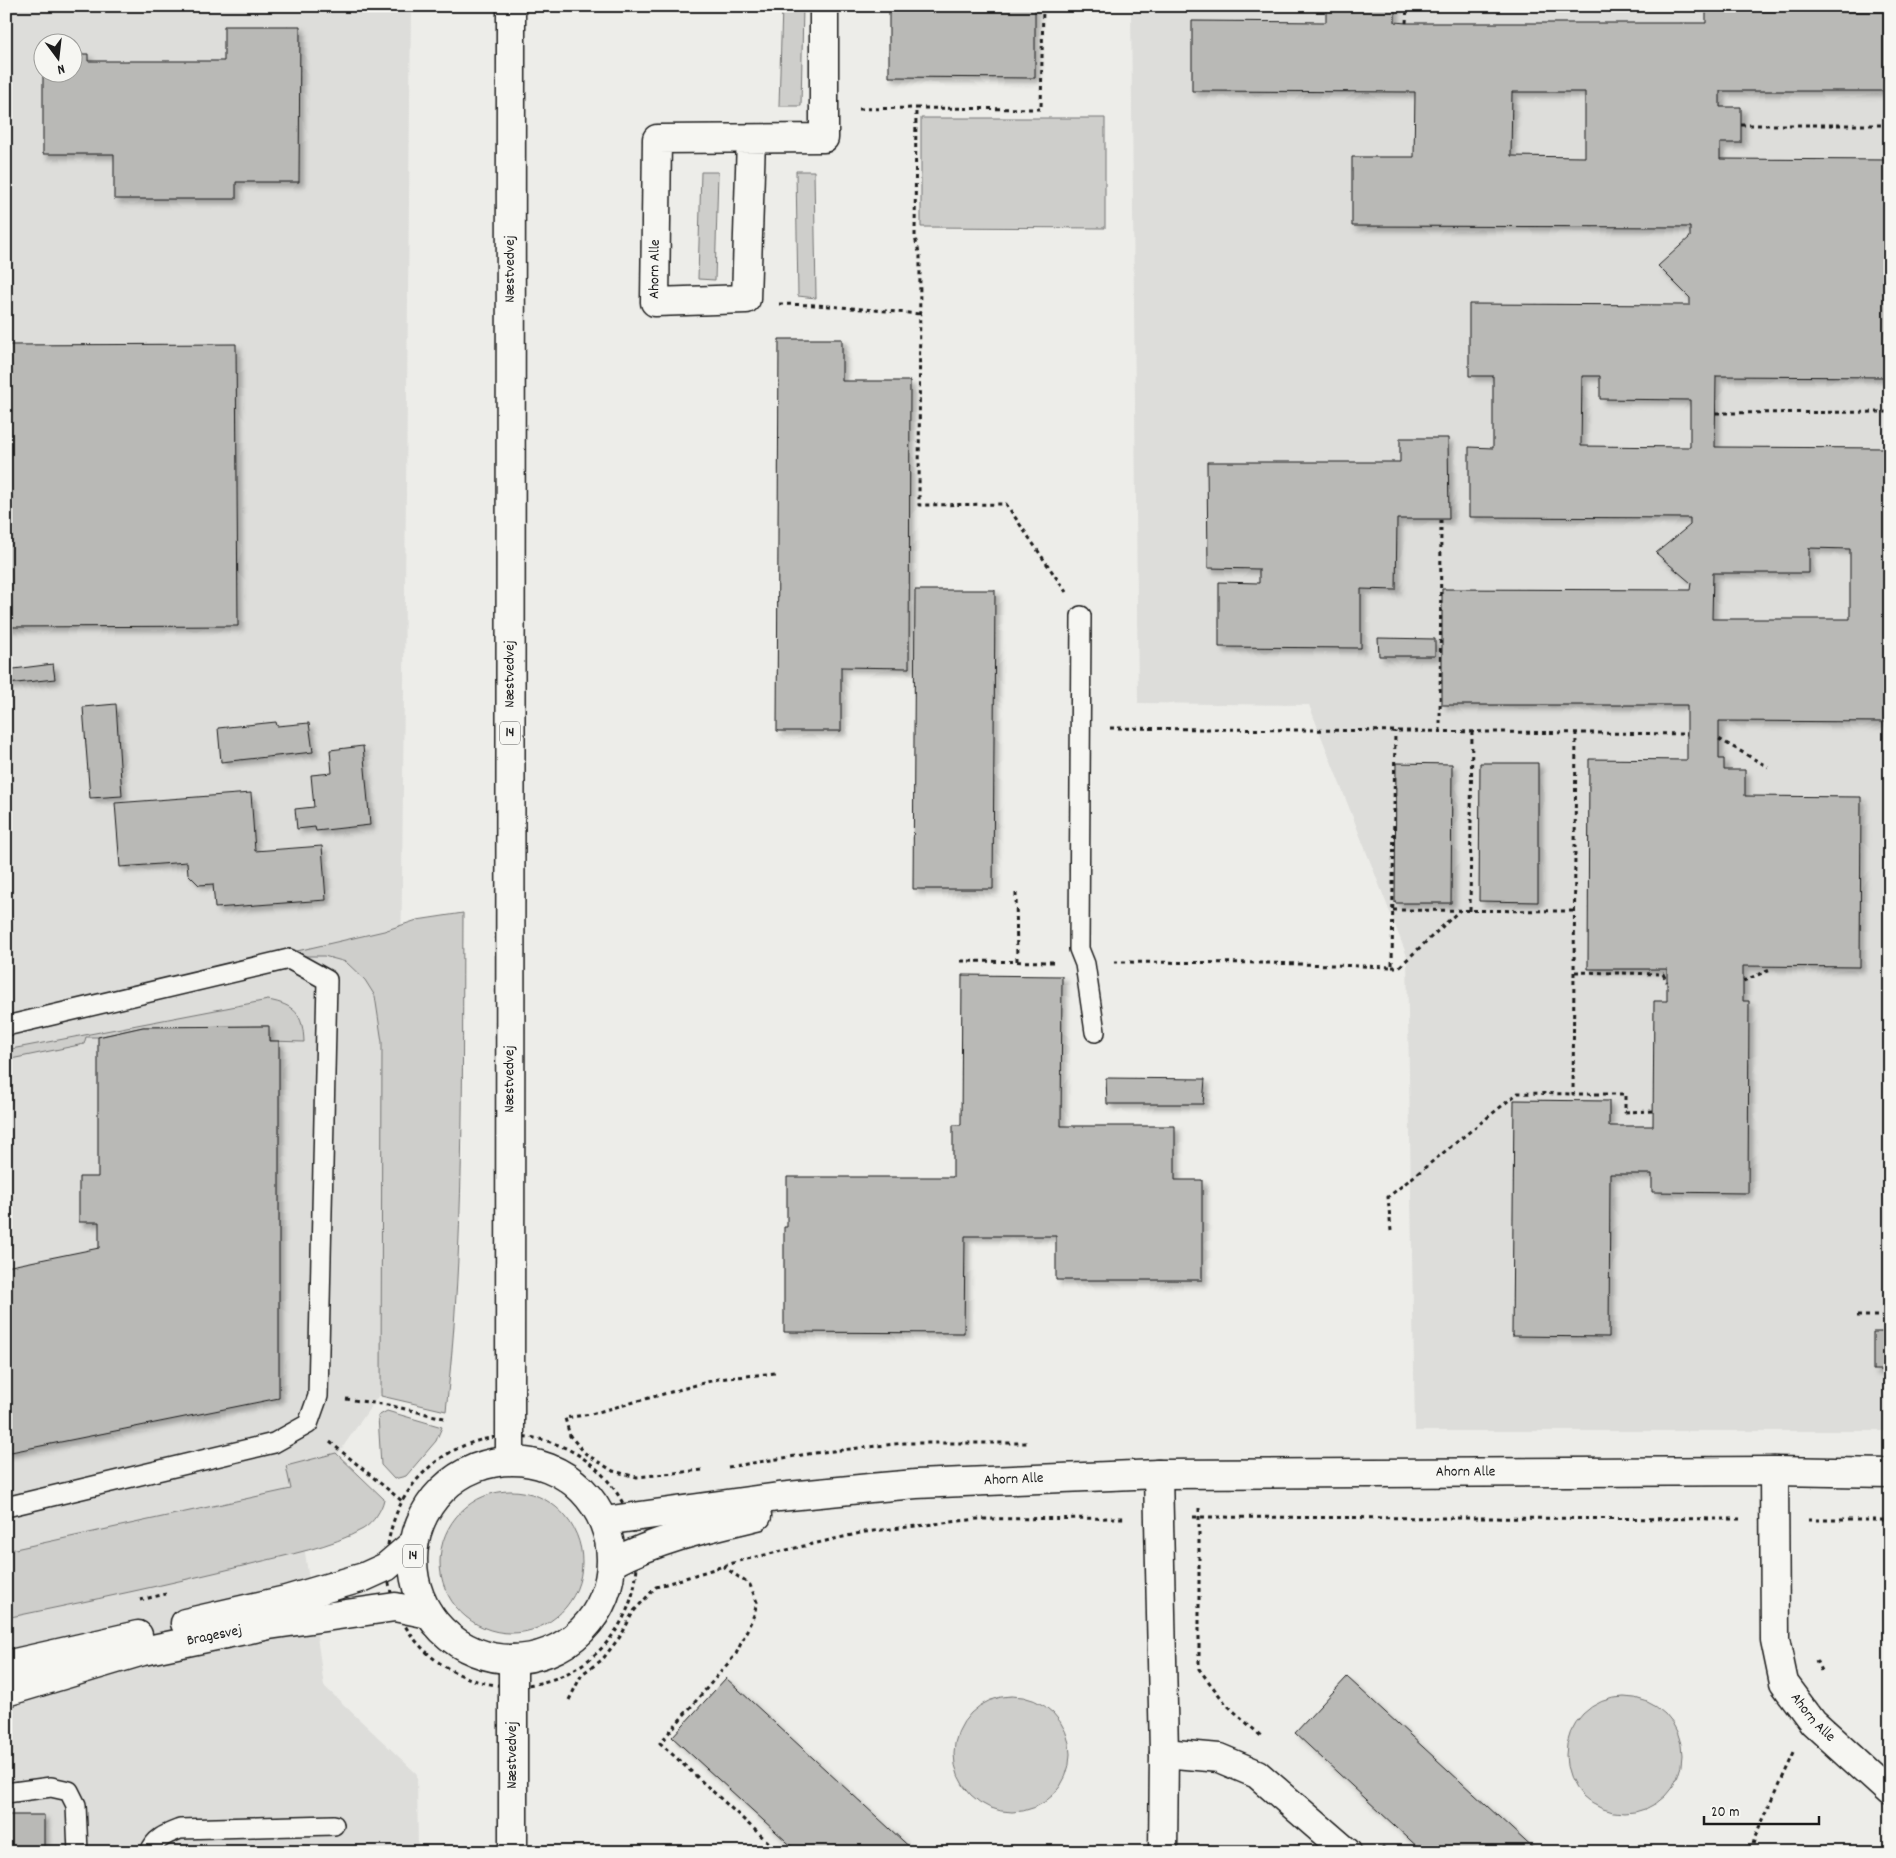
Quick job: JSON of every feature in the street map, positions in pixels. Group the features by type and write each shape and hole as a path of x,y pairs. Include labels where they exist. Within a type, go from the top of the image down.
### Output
{"street":[{"name":"Næstvedvej","path":"510,1448 511,6"},
{"name":"Ahorn Alle","path":"746,299 655,302 658,139 824,138 824,6"},
{"path":"746,299 751,139"},
{"name":"14","path":"510,1448 527,1461 559,1472 586,1492 596,1506 617,1520 606,1593 592,1619 582,1630 557,1648 543,1654 513,1659 485,1655 459,1644 438,1625 422,1601 415,1580 413,1558 414,1543 424,1515 442,1490 453,1480 510,1448"},
{"name":"Ahorn Alle","path":"617,1520 778,1497 916,1484 1158,1474 1774,1471 1890,1473"},
{"name":"Ahorn Alle","path":"1774,1471 1775,1640 1784,1683 1809,1717 1890,1792"},
{"path":"1158,1474 1164,1753 1163,1852"},
{"name":"Ahorn Alle","path":"612,1563 660,1541 870,1488"},
{"name":"Bragesvej","path":"13,1664 286,1600 364,1577 386,1566 414,1543"},
{"name":"Bragesvej","path":"6,1692 143,1651 269,1625 395,1607 429,1614"},
{"name":"Næstvedvej","path":"513,1659 513,1852"},
{"path":"1164,1753 1219,1758 1257,1774 1347,1852"}],"lane":[{"path":"1081,616 1080,949 1084,962 1095,1032"},
{"path":"6,1026 289,959 328,980 318,1396 308,1424 274,1443 6,1507"},
{"path":"6,1793 51,1787 69,1791 76,1805 78,1852"},
{"path":"150,1852 152,1844 162,1836 180,1829 334,1825"}],"path":[{"path":"824,109 1042,109 1043,6"},
{"path":"1406,23 1407,6"},
{"path":"1711,6 1711,11"},
{"path":"916,108 915,238 920,256 920,505 1006,504 1081,616"},
{"path":"1741,125 1890,125"},
{"path":"746,299 768,304 817,305 920,314"},
{"path":"1716,413 1890,412"},
{"path":"1440,732 1441,519"},
{"path":"1081,728 1687,734"},
{"path":"1392,967 1395,731"},
{"path":"1470,911 1472,732"},
{"path":"1573,1094 1576,732"},
{"path":"1719,739 1768,767"},
{"path":"1016,893 1017,961"},
{"path":"1393,910 1575,912"},
{"path":"961,961 1270,963 1399,967 1459,911"},
{"path":"1743,981 1770,970"},
{"path":"1575,972 1663,974 1667,982"},
{"path":"1391,1231 1388,1197 1518,1093 1625,1094 1625,1112 1653,1111"},
{"path":"1857,1316 1890,1316"},
{"path":"637,1477 613,1471 586,1454 570,1436 564,1418 591,1414 718,1378 776,1373"},
{"path":"318,1396 388,1405 448,1419"},
{"path":"308,1424 402,1501"},
{"path":"532,1436 554,1442 574,1451 592,1464 608,1480 621,1498 617,1520 638,1550 633,1595 625,1616 613,1636 602,1648 579,1667 558,1677 536,1684 513,1686 492,1685 451,1671 418,1644 405,1627 395,1607 389,1588 386,1566 391,1528 402,1501 417,1479 458,1447 483,1439 510,1448 532,1436"},
{"path":"1199,1474 1199,1669 1226,1704 1268,1742"},
{"path":"569,1700 582,1674 602,1660 622,1634 633,1612 656,1587 723,1566 865,1532 977,1520 1199,1517 1890,1520"},
{"path":"1809,1520 1810,1530"},
{"path":"723,1566 750,1585 758,1602 754,1615 736,1654 660,1743 779,1852"},
{"path":"1751,1852 1755,1838 1809,1717 1829,1690 1814,1655"},
{"path":"1381,1845 1388,1852"}],"shaded area":[{"path":"6,6 411,6 397,1369 299,1510 324,1686 417,1774 418,1852 6,1852"},
{"path":"782,6 803,6 801,106 779,106"},
{"path":"1131,6 1890,6 1890,1431 1415,1431 1407,956 1309,705 1138,703"},
{"path":"921,118 1105,118 1105,228 921,227"},
{"path":"796,171 814,171 816,298 798,296"},
{"path":"701,172 718,172 715,280 698,279"},
{"path":"463,913 462,1100 457,1287 446,1411 381,1396 382,1042 375,996 365,980 346,962 324,956 303,956 297,951 384,931 417,920"},
{"path":"268,1000 285,1005 296,1012 302,1024 304,1042 269,1041 268,1026 143,1027 98,1037 86,1037 84,1044 6,1060 6,1050"},
{"path":"387,1411 442,1427 436,1441 406,1476 394,1479 381,1465 378,1416"},
{"path":"336,1453 384,1499 374,1520 363,1529 351,1535 308,1550 221,1571 6,1618 6,1551 291,1489 286,1466"},
{"path":"511,1491 525,1492 538,1496 561,1512 577,1535 581,1548 581,1576 577,1589 561,1612 538,1628 525,1632 511,1633 497,1632 484,1628 461,1612 445,1589 441,1576 440,1562 441,1548 445,1535 461,1512 484,1496 497,1492"},
{"path":"1012,1696 1034,1700 1044,1705 1053,1713 1061,1722 1066,1732 1070,1754 1066,1776 1061,1786 1053,1795 1044,1803 1034,1808 1012,1812 990,1808 980,1803 971,1795 963,1786 958,1776 954,1754 958,1732 963,1722 971,1713 980,1705 990,1700"},
{"path":"1624,1697 1646,1701 1665,1714 1678,1733 1682,1755 1678,1777 1665,1796 1646,1809 1624,1813 1602,1809 1583,1796 1570,1777 1566,1755 1570,1733 1583,1714 1602,1701"}],"building":[{"path":"889,6 1035,6 1035,78 889,77"},
{"path":"1326,6 1395,6 1395,22 1406,23 1706,23 1706,11 1884,12 1884,91 1720,91 1720,107 1741,107 1741,143 1720,143 1720,159 1890,160 1890,377 1716,376 1715,447 1890,448 1890,722 1719,721 1719,759 1724,759 1724,770 1745,770 1745,796 1861,797 1860,967 1743,966 1743,1001 1749,1001 1748,1193 1652,1192 1652,1174 1610,1174 1609,1337 1512,1336 1514,1100 1609,1101 1609,1126 1653,1126 1654,1001 1667,1001 1667,969 1588,969 1589,759 1687,760 1687,705 1442,705 1442,589 1690,590 1691,583 1656,553 1690,525 1690,518 1469,517 1469,447 1493,448 1493,376 1469,376 1469,304 1690,305 1690,298 1658,266 1690,237 1690,227 1352,226 1352,157 1414,157 1415,92 1192,91 1192,21 1326,22","holes":["1512,92 1585,92 1585,157 1511,156","1582,376 1600,376 1600,399 1690,400 1690,447 1581,446","1809,548 1850,549 1850,619 1712,619 1713,573 1809,573"]},
{"path":"224,26 300,26 299,182 236,182 236,199 114,199 114,154 43,154 43,82 82,82 82,54 88,54 88,61 224,61"},
{"path":"779,339 842,339 842,381 910,381 909,668 841,667 841,731 777,731"},
{"path":"236,344 238,626 6,627 6,345"},
{"path":"1400,438 1448,438 1449,519 1397,519 1396,590 1361,589 1361,648 1219,647 1219,582 1259,583 1259,569 1208,568 1207,462 1400,462"},
{"path":"915,590 995,590 993,889 913,889"},
{"path":"1378,638 1435,639 1435,656 1379,656"},
{"path":"53,664 55,679 7,684 6,670"},
{"path":"116,704 122,796 90,798 83,707"},
{"path":"276,722 277,726 309,723 313,752 221,762 218,728"},
{"path":"363,746 370,825 316,831 315,827 297,829 295,809 314,807 311,775 332,773 330,750"},
{"path":"1396,763 1452,764 1451,903 1395,903"},
{"path":"1480,763 1538,763 1538,902 1479,901"},
{"path":"251,793 255,851 322,846 326,900 215,908 213,884 199,885 188,874 187,862 120,867 115,803"},
{"path":"962,975 1062,976 1061,1126 1175,1126 1175,1180 1202,1180 1202,1280 1056,1280 1056,1236 965,1236 964,1333 784,1332 784,1227 787,1227 787,1177 953,1177 953,1125 961,1125"},
{"path":"269,1026 269,1041 279,1041 279,1398 6,1453 6,1267 99,1248 99,1222 79,1222 79,1177 98,1177 98,1037 143,1027"},
{"path":"1106,1078 1205,1079 1203,1104 1107,1104"},
{"path":"1873,1332 1890,1332 1890,1370 1873,1370"},
{"path":"1347,1677 1537,1852 1423,1852 1295,1733"},
{"path":"726,1678 915,1852 798,1852 672,1737"},
{"path":"6,1815 44,1815 44,1852 6,1852"}]}
